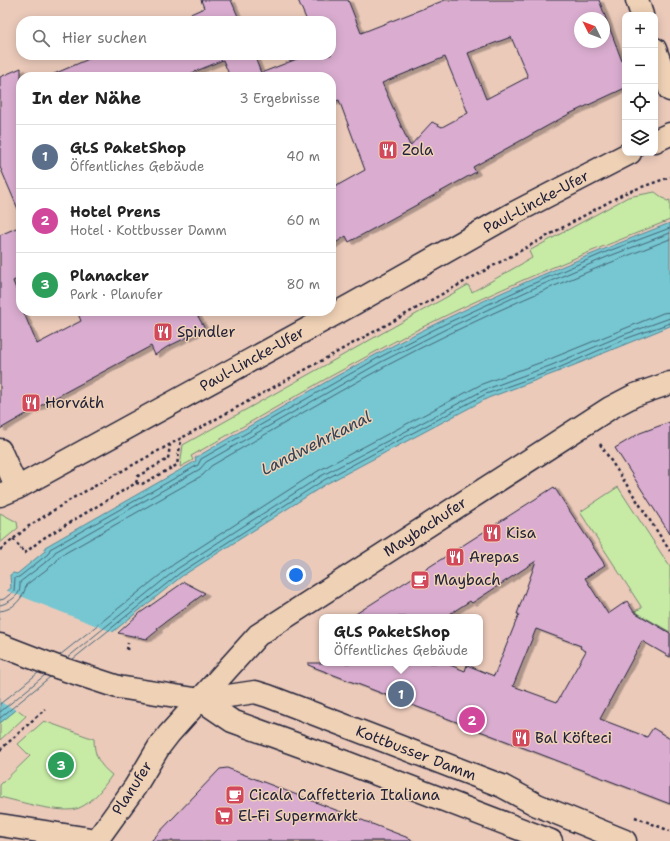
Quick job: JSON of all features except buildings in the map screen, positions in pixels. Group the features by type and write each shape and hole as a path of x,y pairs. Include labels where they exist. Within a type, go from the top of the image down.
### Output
{"street":[{"path":"637,0 641,12"},
{"path":"658,57 670,90"},
{"path":"658,140 670,134"},
{"name":"Paul-Lincke-Ufer","path":"336,313 514,213 624,156"},
{"name":"Paul-Lincke-Ufer","path":"8,492 331,316"},
{"name":"Maybachufer","path":"201,700 258,635 610,408 635,396 670,383"},
{"path":"0,450 8,492"},
{"name":"Kottbusser Damm","path":"0,645 73,673 118,687 201,700 255,692 268,696 502,786 537,805 625,841"},
{"name":"Kottbusser Damm","path":"201,700 232,720 551,841"},
{"name":"Planufer","path":"0,825 97,840 135,787 159,747 169,734 201,700"}],"path":[{"path":"0,550 29,526 73,498 625,193 670,177"},
{"path":"13,539 25,553 42,539 136,483 142,484 177,465 181,439"},
{"path":"599,442 670,551"},
{"path":"136,483 138,476 168,459 170,445"},
{"path":"127,650 128,643"},
{"path":"0,750 45,709"}],"green space":[{"path":"655,192 667,201 670,200 670,220 521,281 411,333 329,377 191,456 193,460 180,467 183,445 468,285 472,292 532,258 529,251 628,197"},
{"path":"618,487 670,567 670,632 634,611 642,608 580,512"},
{"path":"0,513 17,522 18,528 0,543"},
{"path":"17,709 26,716 0,740 0,723"},
{"path":"44,721 94,739 98,759 112,775 101,790 89,802 79,808 72,810 52,809 0,797 0,785 30,756 18,744"}],"water":[{"name":"Landwehrkanal","path":"670,223 670,326 555,373 488,398 326,484 182,576 0,723 0,597 11,588 10,575 13,573 17,574 45,551 45,547 196,461 195,458 285,405 412,335 521,284"}],"pier":[{"path":"5,590 115,633 18,711 0,702 0,594"}],"place":[{"name":"Zola","path":"388,150"},
{"name":"Spindler","path":"163,332"},
{"name":"Horváth","path":"31,403"},
{"name":"Kisa","path":"492,533"},
{"name":"Arepas","path":"455,557"},
{"name":"Maybach","path":"420,580"},
{"name":"GLS PaketShop","path":"401,694"},
{"name":"Hotel Prens","path":"472,720"},
{"name":"Bal Köfteci","path":"521,738"},
{"name":"Planacker","path":"61,765"},
{"name":"Cicala Caffetteria Italiana","path":"235,795"},
{"name":"El-Fi Supermarkt","path":"224,816"}]}
